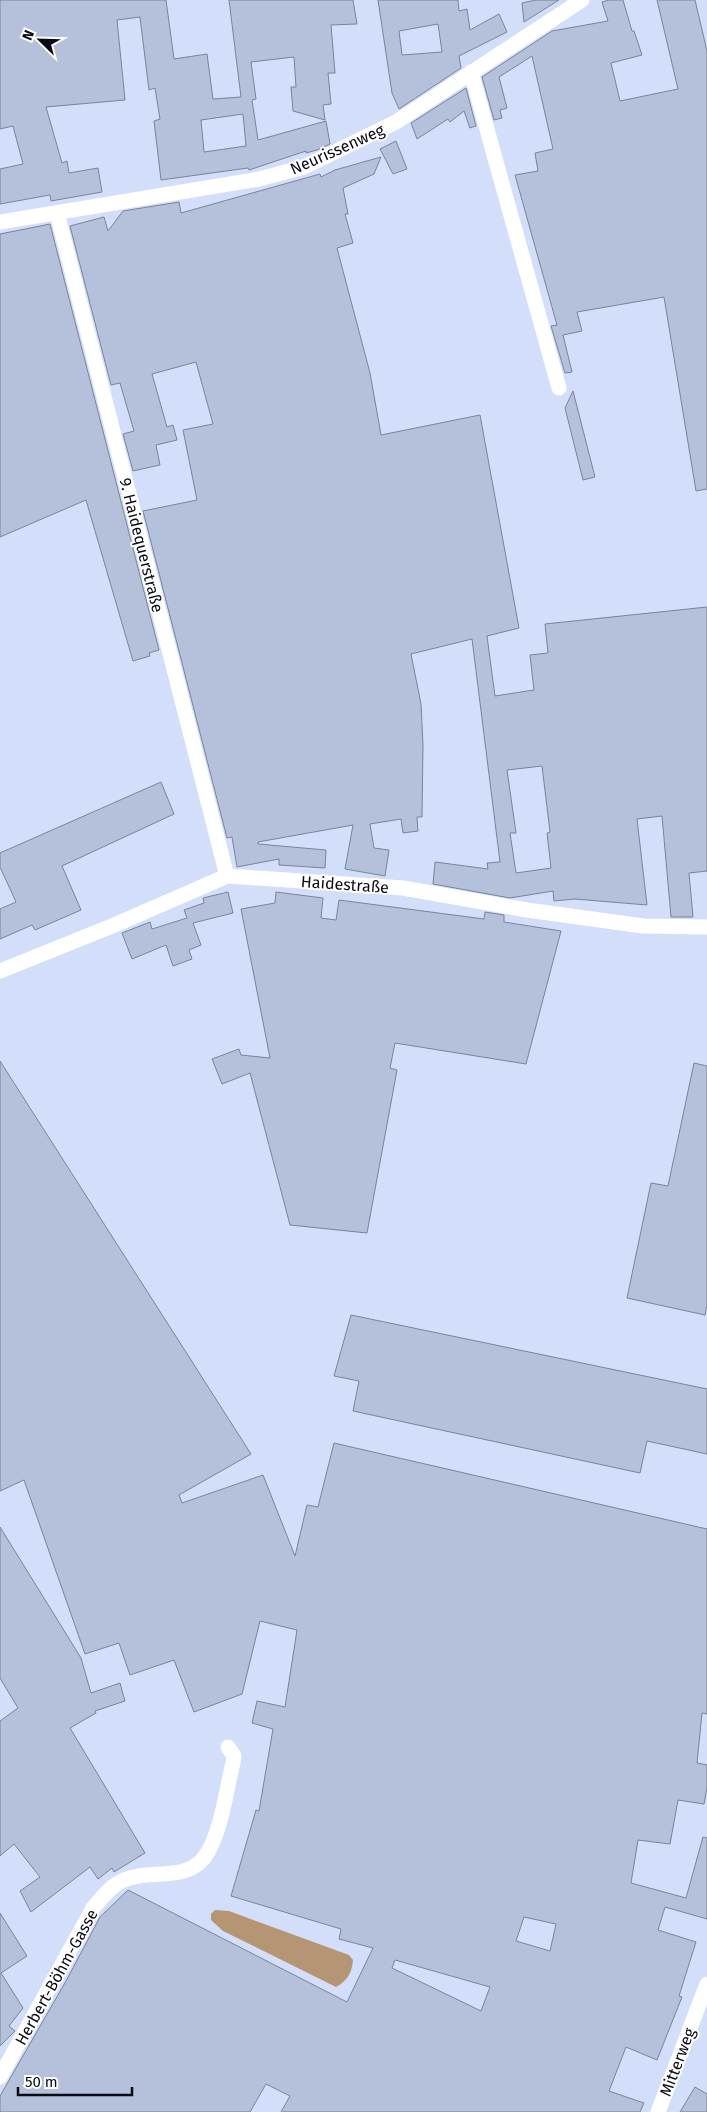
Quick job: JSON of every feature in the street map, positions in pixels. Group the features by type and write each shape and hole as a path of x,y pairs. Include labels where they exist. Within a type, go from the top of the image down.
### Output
{"street":[{"name":"Neurissenweg","path":"0,222 259,179 304,167 396,122 582,0"},
{"path":"472,72 559,388"},
{"name":"9. Haidequerstraße","path":"57,213 227,876"},
{"name":"Haidestraße","path":"0,970 112,926 227,876 403,888 527,910 634,924 707,928"},
{"name":"Herbert-Böhm-Gasse","path":"0,2076 93,1908 106,1893 123,1880 145,1875 175,1874 189,1869 207,1854 214,1837 233,1763 234,1756 228,1747"},
{"name":"Mitterweg","path":"658,2112 707,1984"}],"shaded area":[{"path":"215,1910 229,1911 349,1955 353,1960 350,1973 336,1987 223,1931 211,1920 211,1914"}],"building":[{"path":"0,0 166,0 174,59 207,54 213,99 241,97 229,0 353,0 357,24 331,25 335,73 328,73 331,104 323,105 325,120 293,111 291,87 296,87 294,57 251,62 256,99 252,100 258,140 326,121 330,144 317,150 306,153 306,151 249,170 248,168 161,180 154,121 160,119 155,88 149,90 140,17 117,20 125,100 46,107 62,163 67,161 69,173 98,168 102,192 51,201 50,195 0,204 0,169 23,164 13,126 0,129","holes":["243,114 246,146 204,152 201,120"]},
{"path":"378,0 458,0 459,11 467,9 470,30 499,14 507,32 459,56 461,68 399,109 392,93","holes":["438,24 442,52 402,55 399,31"]},
{"path":"536,0 559,0 524,22 522,3"},
{"path":"623,0 632,31 634,31 642,55 611,63 620,101 678,89 657,0 695,0 707,51 707,489 696,491 664,297 577,312 582,331 563,335 572,372 565,373 551,326 557,325 515,175 538,171 535,153 553,149 532,56 499,77 507,108 500,110 502,118 494,120 482,77 552,31 608,21 602,2"},
{"path":"466,88 476,126 470,128 464,111 450,122 448,119 417,139 411,123"},
{"path":"396,141 407,169 393,174 380,149"},
{"path":"381,157 374,174 343,188 348,214 345,214 353,243 337,248 370,373 381,435 480,415 519,628 487,636 495,696 534,690 530,655 548,653 545,624 707,607 707,871 689,873 693,917 671,917 662,816 637,819 647,905 575,899 554,901 553,891 510,898 433,884 435,862 488,869 487,863 500,862 472,639 411,654 421,704 423,745 422,817 417,817 418,831 403,833 401,819 370,824 374,848 389,850 385,876 345,869 353,825 258,842 258,844 326,850 325,868 279,865 279,859 237,867 232,837 227,838 143,511 197,500 183,430 213,424 196,362 152,374 167,427 173,425 177,440 156,445 160,465 133,471 123,434 134,431 120,383 111,385 70,226 104,217 108,231 123,211 179,202 181,213 320,174 321,177 335,170","holes":["542,766 550,832 547,833 551,868 516,873 510,833 516,833 507,770"]},
{"path":"50,224 159,650 149,653 150,656 133,661 86,500 0,537 0,234"},
{"path":"573,391 595,477 583,480 565,408"},
{"path":"161,782 174,814 62,866 81,910 35,930 32,925 0,939 0,909 16,902 0,867 0,853"},
{"path":"228,892 233,913 193,923 201,945 189,950 192,959 173,966 166,945 132,959 122,933 150,922 152,929 187,918 184,910 204,903 203,898"},
{"path":"276,892 323,898 321,918 336,920 339,900 484,919 485,912 504,915 504,922 561,931 526,1064 395,1043 390,1068 397,1070 367,1233 290,1225 250,1073 222,1084 212,1059 239,1049 241,1055 270,1058 241,909 275,903"},
{"path":"0,1061 251,1454 179,1495 182,1503 263,1475 295,1556 307,1505 318,1507 334,1443 707,1529 707,1714 702,1713 697,1763 707,1765 707,1787 704,1804 678,1800 670,1844 638,1840 631,1883 686,1898 703,1837 707,1838 707,1919 665,1907 658,1930 696,1942 679,1996 682,1997 657,2060 626,2047 609,2091 644,2103 640,2112 281,2112 290,2096 266,2084 250,2112 0,2112 0,2096 66,1981 100,1917 128,1890 347,2002 373,1948 339,1939 341,1929 231,1896 256,1810 259,1811 273,1729 252,1723 257,1701 285,1707 297,1630 260,1621 242,1694 194,1712 174,1660 130,1675 119,1643 85,1654 24,1480 0,1491","holes":["524,1917 556,1924 550,1951 516,1941","395,1960 490,1987 481,2011 392,1968"]},
{"path":"694,1063 707,1066 707,1305 705,1315 627,1298 651,1183 668,1186"},
{"path":"351,1315 707,1389 707,1454 647,1441 640,1473 353,1411 359,1381 334,1376"},
{"path":"0,1527 81,1658 91,1693 120,1683 125,1701 95,1711 96,1713 70,1728 145,1853 114,1872 112,1868 98,1879 90,1867 31,1912 20,1891 40,1877 14,1844 0,1856 0,1721 18,1708 0,1678"},
{"path":"0,1913 27,1956 1,1973 23,2008 9,2026 15,2031 0,2046"},
{"path":"695,2087 707,2094 707,2112 680,2112"}]}
